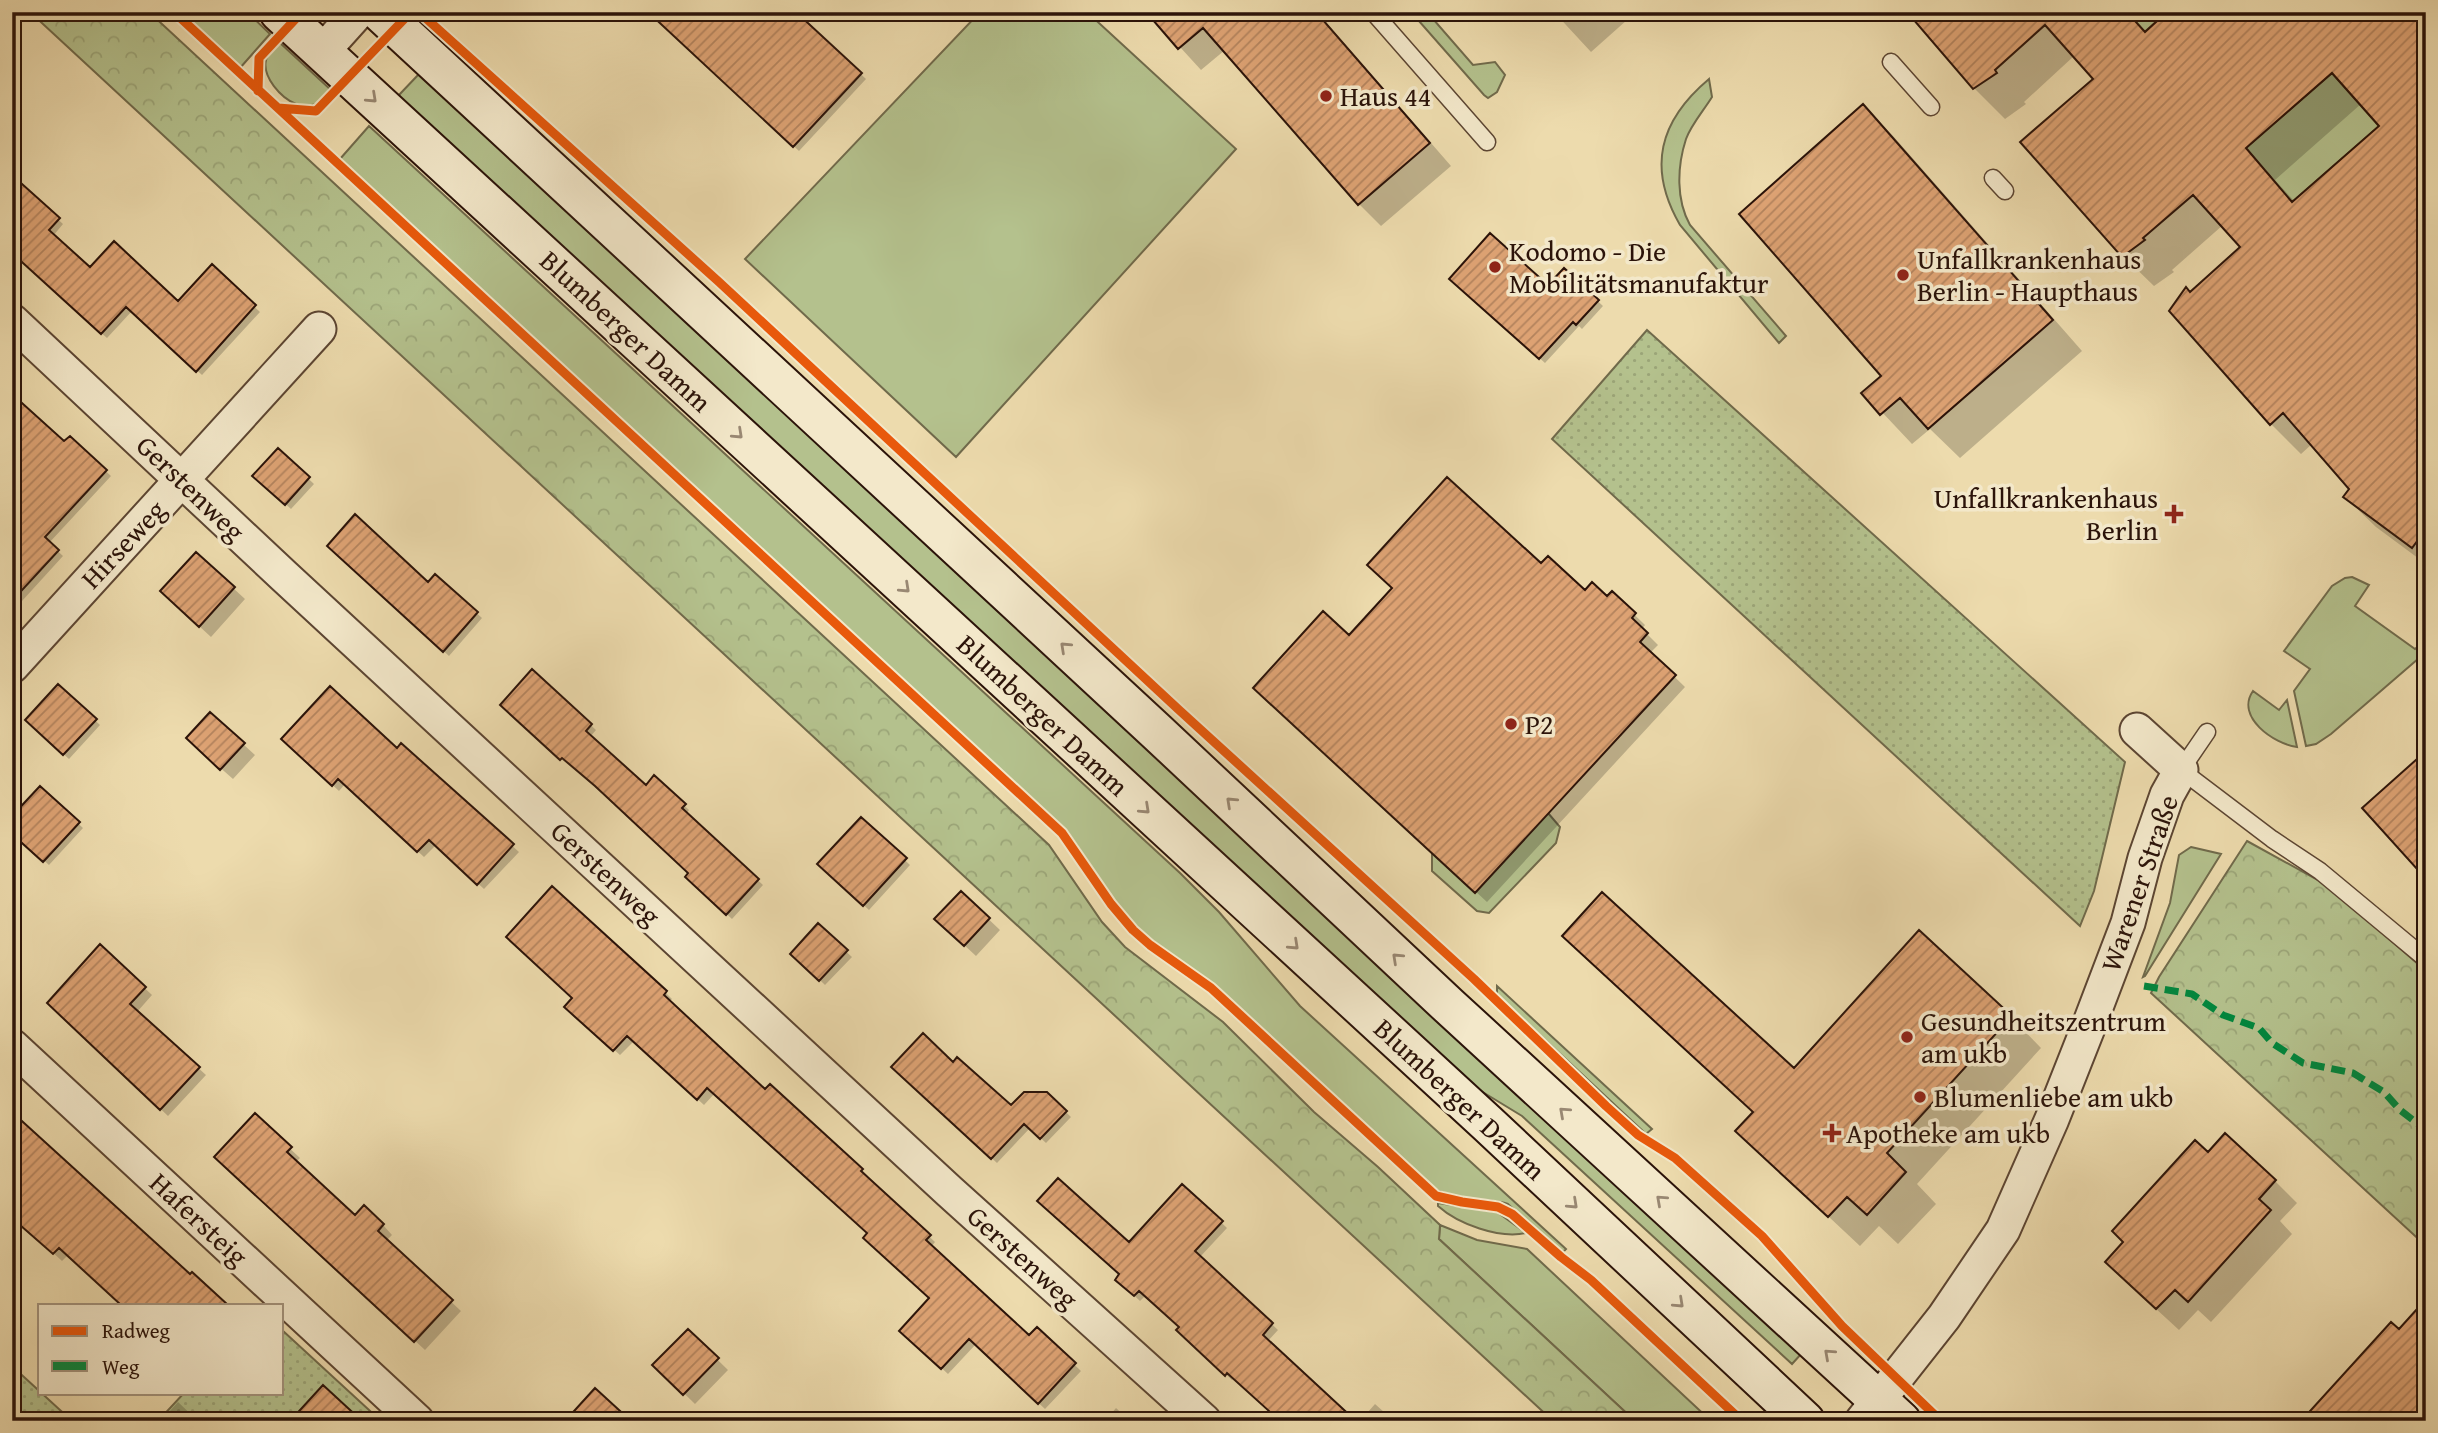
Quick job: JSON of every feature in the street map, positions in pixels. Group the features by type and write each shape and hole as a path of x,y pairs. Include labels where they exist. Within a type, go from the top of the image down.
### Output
{"main road":[{"name":"Blumberger Damm","path":"279,12 1488,1124 1805,1421"},
{"path":"380,12 1157,732 1880,1414"}],"street":[{"path":"322,52 358,12"},
{"name":"Gerstenweg","path":"12,321 864,1112 1204,1421"},
{"name":"Hirseweg","path":"12,666 319,329"},
{"name":"Warener Straße","path":"1880,1414 2003,1230 2052,1119 2128,923 2145,858 2167,794 2181,770 2137,730"},
{"name":"Hafersteig","path":"12,1046 417,1421"}],"lane":[{"path":"1373,12 1487,142"},
{"path":"1891,62 1931,107"},
{"path":"1993,177 2005,191"},
{"path":"2181,770 2207,732"},
{"name":"Warener Straße","path":"2181,770 2272,839 2320,871 2426,958"}],"green space":[{"path":"30,12 149,12 1049,845 1102,922 1125,947 1223,1022 1314,1112 1440,1225 1439,1239 1635,1421 1553,1421"},
{"path":"180,12 247,12 270,34 240,68"},
{"path":"980,12 1087,12 1236,149 956,457 745,259"},
{"path":"1411,12 1427,12 1473,65 1495,62 1505,75 1497,92 1488,98 1484,95"},
{"path":"2127,12 2167,12 2131,44"},
{"path":"279,42 331,90 318,104 296,104 284,97 270,80 266,60"},
{"path":"2332,73 2379,126 2280,213 2276,189 2269,175 2256,166 2233,159"},
{"path":"419,74 1802,1353 1792,1364 1522,1116 1481,1091 1450,1064 398,96"},
{"path":"1709,79 1712,97 1691,128 1683,150 1679,183 1682,205 1690,225 1786,336 1779,343 1680,225 1664,184 1661,165 1663,146 1669,129 1692,95"},
{"path":"369,126 1180,873 1219,912 1300,1006 1566,1249 1562,1253 1508,1204 1461,1197 1433,1189 1213,984 1142,933 1114,900 1067,831 340,159"},
{"path":"1647,330 2125,762 2094,891 2080,926 1552,439"},
{"path":"2352,577 2369,585 2355,606 2415,649 2426,640 2426,652 2331,734 2316,744 2306,746 2294,691 2310,669 2284,651 2332,586"},
{"path":"2253,691 2279,710 2287,700 2297,747 2278,741 2260,728 2249,710"},
{"path":"1548,813 1560,827 1556,843 1489,913 1477,911 1432,871 1432,853"},
{"path":"2247,841 2327,885 2426,971 2426,1246 2151,993"},
{"path":"2191,847 2221,854 2143,977 2170,903 2179,855"},
{"path":"1497,986 1652,1129 1646,1134 1497,995"},
{"path":"1438,1203 1497,1212 1526,1233 1504,1234 1479,1228 1446,1213"},
{"path":"1440,1225 1477,1240 1527,1249 1711,1421 1635,1421 1439,1239"},
{"path":"284,1332 381,1421 158,1421 183,1394 284,1394"},
{"path":"12,1366 38,1390 38,1394 43,1394 72,1421 12,1421"}],"building":[{"path":"648,12 796,12 862,73 793,147"},
{"name":"Haus 44","path":"1146,12 1316,12 1430,143 1358,205 1203,28 1178,49"},
{"name":"Unfallkrankenhaus Berlin - Haupthaus","path":"1907,12 2127,12 2145,32 2167,12 2426,12 2426,529 2412,548 2343,497 2349,489 2283,413 2270,425 2169,311 2186,287 2190,292 2240,247 2193,195 2143,238 2145,240 2122,257 2020,142 2093,79 2045,25 1995,70 1997,73 1973,89","holes":["2332,73 2379,126 2292,202 2246,148"]},
{"path":"1863,104 2053,320 1928,429 1900,398 1880,415 1861,393 1881,376 1739,214"},
{"path":"12,175 60,218 49,230 90,267 114,241 178,301 212,264 256,305 196,372 126,307 101,334 12,253"},
{"path":"1490,233 1548,285 1564,268 1599,300 1576,325 1573,322 1539,359 1449,279"},
{"path":"12,394 64,441 70,436 107,470 45,537 59,550 12,601"},
{"path":"278,448 310,477 285,505 252,476"},
{"name":"P2","path":"1447,477 1541,563 1548,556 1585,590 1592,582 1607,596 1612,591 1636,613 1632,618 1648,633 1640,642 1676,675 1475,893 1253,688 1323,611 1349,635 1392,588 1367,565"},
{"path":"355,514 428,582 435,574 478,612 443,652 327,546"},
{"path":"196,552 235,587 199,627 160,591"},
{"path":"532,669 592,724 586,731 646,785 654,775 686,804 682,808 759,879 726,915 685,877 688,873 595,786 562,758 560,760 500,705"},
{"path":"58,684 97,719 63,755 25,720"},
{"path":"330,686 397,748 401,743 514,844 477,885 429,840 417,852 338,779 332,786 281,739"},
{"path":"210,712 245,743 220,770 186,738"},
{"path":"2426,751 2426,879 2362,808"},
{"path":"40,786 80,822 43,862 12,834 12,816"},
{"path":"861,817 907,858 863,906 817,864"},
{"path":"552,886 667,991 664,995 765,1089 770,1084 863,1169 861,1171 931,1235 926,1240 1029,1335 1037,1327 1076,1363 1038,1404 969,1339 941,1369 899,1331 929,1298 863,1238 867,1233 707,1088 697,1100 627,1036 613,1051 564,1007 572,998 506,937"},
{"path":"961,891 990,918 964,946 934,919"},
{"name":"Gesundheitszentrum am ukb","path":"1602,892 1794,1068 1919,930 2012,1016 1887,1153 1906,1172 1867,1215 1847,1197 1828,1217 1735,1131 1753,1112 1562,936"},
{"path":"818,923 848,950 819,981 790,954"},
{"path":"100,944 146,987 130,1004 200,1067 160,1110 47,1003"},
{"path":"923,1033 953,1062 957,1057 1011,1105 1024,1092 1047,1092 1067,1111 1040,1139 1024,1124 991,1159 891,1067"},
{"path":"12,1112 190,1274 192,1272 227,1304 120,1304 59,1248 53,1254 12,1218"},
{"path":"255,1113 292,1147 287,1152 355,1215 364,1205 384,1224 378,1231 453,1300 414,1342 214,1157"},
{"path":"2225,1133 2276,1180 2259,1199 2271,1210 2188,1302 2175,1290 2156,1309 2105,1262 2123,1242 2112,1231 2195,1140 2208,1152"},
{"path":"1058,1178 1129,1242 1182,1184 1223,1221 1195,1251 1273,1323 1263,1335 1356,1421 1280,1421 1227,1373 1225,1376 1176,1330 1179,1327 1139,1291 1134,1296 1115,1280 1119,1274 1037,1201"},
{"path":"2426,1299 2426,1421 2301,1421 2391,1322 2399,1329"},
{"path":"688,1329 719,1358 683,1395 652,1365"},
{"path":"323,1385 362,1421 290,1421"},
{"path":"595,1388 631,1421 565,1421"}],"marked path":[{"path":"2144,986 2192,994 2223,1015 2259,1028 2272,1043 2303,1063 2353,1073 2384,1092 2400,1110 2426,1130"}],"cycle path":[{"path":"174,12 1062,833 1111,904 1133,930 1211,988 1436,1196 1498,1207 1512,1214 1591,1280 1742,1421"},
{"path":"258,91 259,58 302,12"},
{"path":"278,108 316,111 411,12"},
{"path":"419,12 719,282 1178,709 1474,979 1606,1106 1638,1135 1675,1158 1762,1236 1842,1326 1941,1421"}],"place":[{"name":"Haus 44","path":"1326,96"},
{"name":"Kodomo - Die Mobilitätsmanufaktur","path":"1495,267"},
{"name":"Unfallkrankenhaus Berlin - Haupthaus","path":"1903,275"},
{"name":"Unfallkrankenhaus Berlin","path":"2174,514"},
{"name":"P2","path":"1511,724"},
{"name":"Gesundheitszentrum am ukb","path":"1907,1037"},
{"name":"Blumenliebe am ukb","path":"1920,1097"},
{"name":"Apotheke am ukb","path":"1832,1133"}]}
